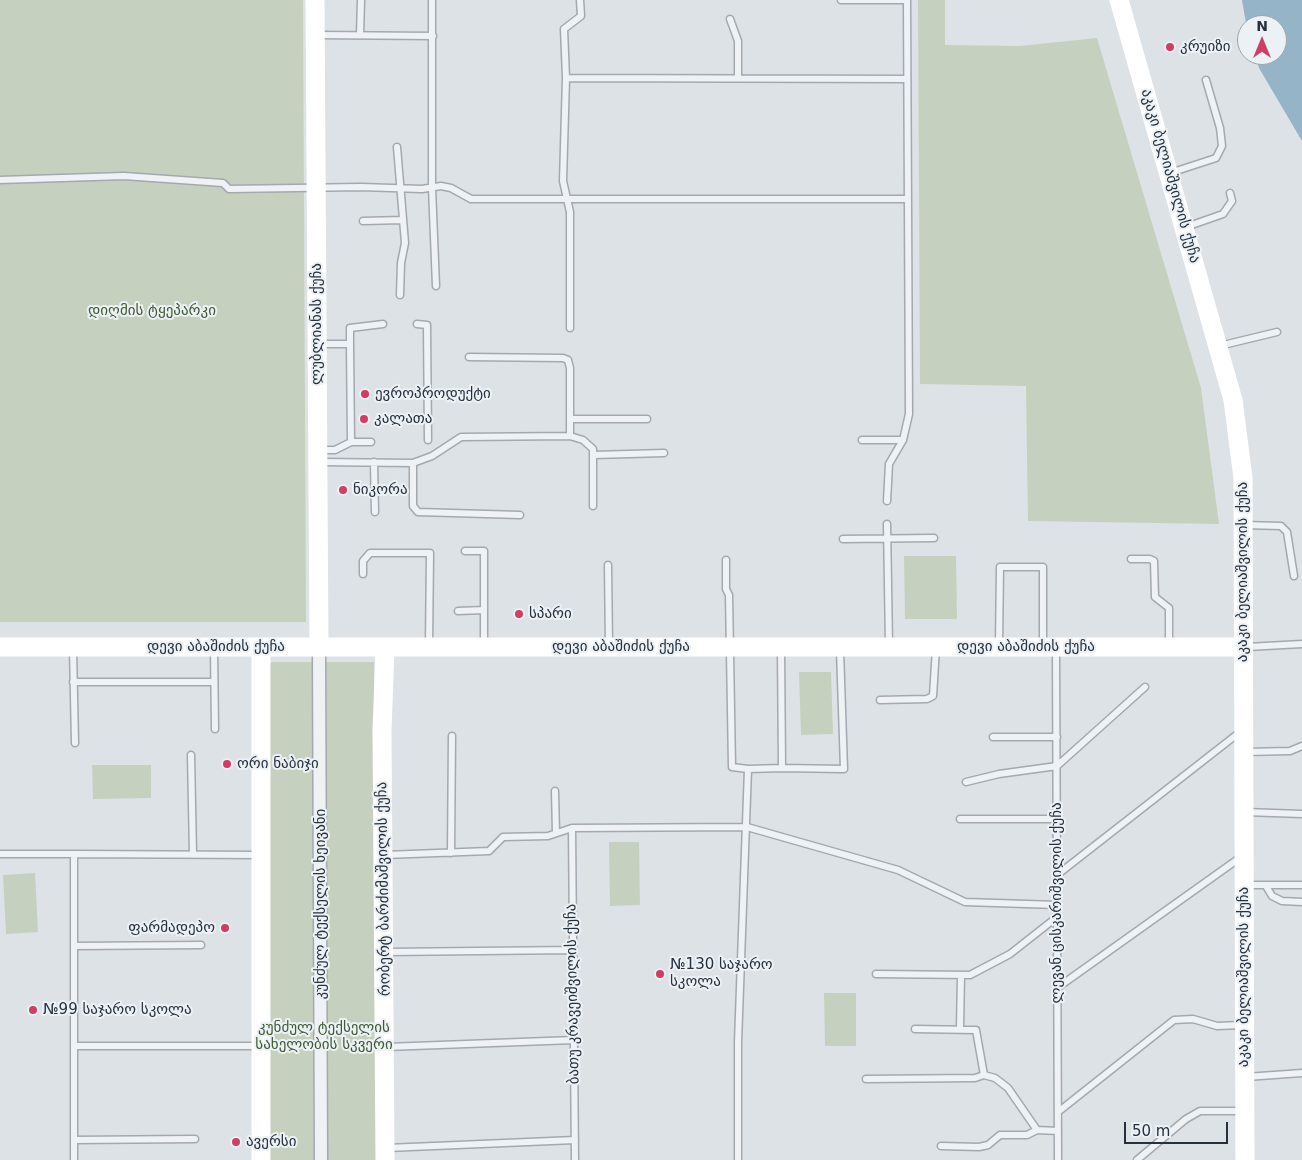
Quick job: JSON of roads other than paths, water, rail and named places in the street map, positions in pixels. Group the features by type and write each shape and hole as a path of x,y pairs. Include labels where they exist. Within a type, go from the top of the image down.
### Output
{"street":[{"name":"ლუბლიანას ქუჩა","path":"315,0 319,647"},
{"name":"აკაკი ბელიაშვილის ქუჩა","path":"1119,0 1233,400 1243,478 1245,1160"},
{"name":"დევი აბაშიძის ქუჩა","path":"0,646 214,648 1243,647"},
{"name":"კუნძულ ტექსელის ხეივანი","path":"319,647 321,1160"},
{"path":"261,648 261,1160"},
{"name":"რობერტ ბარძიმაშვილის ქუჩა","path":"385,1154 386,1047 382,855 382,731 386,648"}],"lane":[{"path":"360,0 360,35"},
{"path":"432,0 432,188 436,286"},
{"path":"570,328 570,212 562,181 566,78 564,29 581,16 580,0"},
{"path":"841,0 907,0 909,414 903,440 889,464 887,501"},
{"path":"730,19 738,41 738,78"},
{"path":"315,35 433,36"},
{"path":"566,78 907,79"},
{"path":"1169,173 1216,158 1222,146 1220,128 1206,80"},
{"path":"397,147 405,243 401,263 400,295"},
{"path":"0,180 124,176 223,183 229,189 451,188 471,199 908,199"},
{"path":"1185,228 1224,214 1232,201 1230,193"},
{"path":"363,221 403,220"},
{"path":"351,442 350,328 383,324"},
{"path":"417,324 428,325 428,440"},
{"path":"1218,346 1277,332"},
{"path":"317,344 350,344"},
{"path":"469,358 563,358 568,360 570,436"},
{"path":"570,419 647,419"},
{"path":"318,456 374,462 413,463 432,456 461,437 570,436 583,440 593,449 593,506"},
{"path":"862,440 903,440"},
{"path":"318,456 351,442 371,442"},
{"path":"593,455 664,453"},
{"path":"374,462 375,512"},
{"path":"413,463 413,506 418,512 520,515"},
{"path":"887,524 889,646"},
{"path":"1243,525 1281,526 1287,532 1294,576"},
{"path":"843,539 934,538"},
{"path":"465,552 484,552 484,647"},
{"path":"363,574 363,561 370,553 430,553 429,648"},
{"path":"1131,559 1150,559 1154,561 1155,597 1169,608 1169,647"},
{"path":"726,560 726,589 729,595 732,767 748,769 844,769 840,646"},
{"path":"608,565 609,647"},
{"name":"ლევან ცისკარიშვილის ქუჩა","path":"999,646 1000,567 1043,567 1057,737 1058,1160"},
{"path":"458,611 484,610"},
{"path":"1243,647 1302,644"},
{"path":"781,646 782,768"},
{"path":"880,700 927,699 933,696 936,646"},
{"path":"73,647 75,743"},
{"path":"214,648 215,729"},
{"path":"74,682 214,682"},
{"path":"966,782 999,774 1057,766 1146,687"},
{"path":"1057,874 1243,729"},
{"path":"451,853 452,736"},
{"path":"993,737 1057,737"},
{"path":"1243,752 1290,751 1302,746"},
{"path":"191,755 192,854"},
{"path":"738,1160 738,1042 748,769"},
{"path":"555,791 556,833"},
{"path":"1244,812 1302,814"},
{"path":"960,819 1057,819"},
{"path":"382,855 489,851 503,837 548,836 572,828 747,827 898,870 965,902 1057,905"},
{"name":"ბათუ კრავეიშვილის ქუჩა","path":"572,828 575,1160"},
{"path":"0,854 260,855"},
{"path":"74,854 74,1160"},
{"path":"1058,988 1244,855"},
{"path":"1244,885 1302,886"},
{"path":"1266,886 1272,896 1282,901 1302,902"},
{"path":"876,974 970,975 1010,954 1057,917"},
{"path":"74,946 202,945"},
{"path":"385,952 573,950"},
{"path":"960,1028 961,975"},
{"path":"1058,1112 1174,1020 1193,1020 1217,1026 1245,1025"},
{"path":"916,1029 960,1028 976,1030 984,1075"},
{"path":"386,1047 574,1040"},
{"path":"74,1046 261,1046"},
{"path":"1245,1077 1302,1072"},
{"path":"866,1079 975,1078 984,1075 995,1078 1008,1088 1038,1130"},
{"path":"1138,1160 1186,1119 1200,1112 1245,1111"},
{"path":"941,1146 979,1147 988,1145 1000,1135 1027,1135 1038,1130 1058,1131"},
{"path":"74,1140 195,1139"},
{"path":"385,1154 575,1140"}],"water":[{"path":"1242,0 1302,0 1302,141 1258,65 1287,65 1287,15 1245,15"}],"place":[{"name":"კრუიზი","path":"1170,47"},
{"name":"ევროპროდუქტი","path":"365,394"},
{"name":"კალათა","path":"364,419"},
{"name":"ნიკორა","path":"343,490"},
{"name":"სპარი","path":"519,614"},
{"name":"ორი ნაბიჯი","path":"227,764"},
{"name":"ფარმადეპო","path":"225,928"},
{"name":"№130 საჯარო სკოლა","path":"660,974"},
{"name":"№99 საჯარო სკოლა","path":"33,1010"},
{"name":"ავერსი","path":"236,1142"}],"park label":[{"name":"დიღმის ტყეპარკი","path":"152,311"},
{"name":"კუნძულ ტექსელის სახელობის სკვერი","path":"324,1036"}]}
